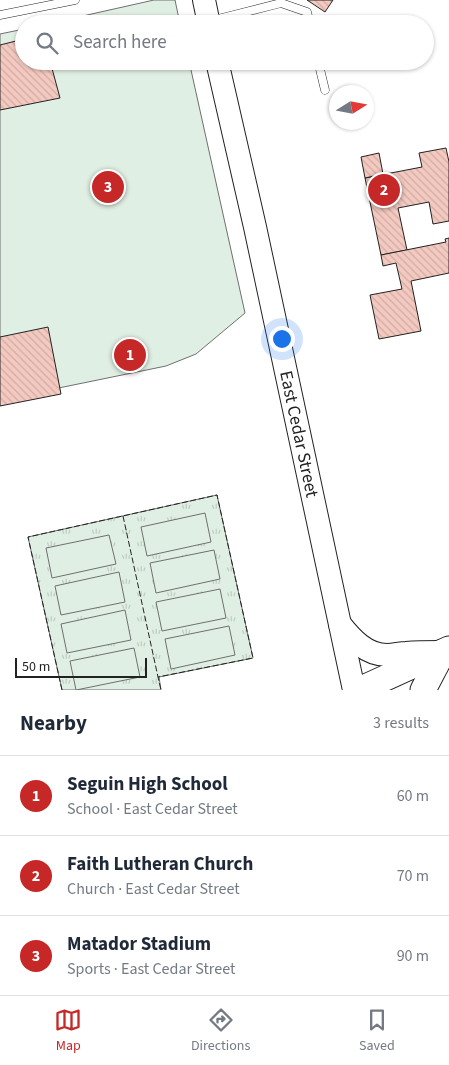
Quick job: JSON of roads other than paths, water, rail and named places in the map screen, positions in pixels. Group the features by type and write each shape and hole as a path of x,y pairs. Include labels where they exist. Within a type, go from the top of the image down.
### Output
{"main road":[{"path":"359,690 446,650"},
{"path":"423,690 446,650"}],"street":[{"name":"East Cedar Street","path":"219,70 257,237 354,690"},
{"path":"340,624 351,637 364,648 373,652 387,655 446,650"}],"lane":[{"path":"0,15 75,0"},
{"path":"207,15 281,3 307,12 308,15"},
{"path":"320,70 325,90"}],"place":[{"name":"Matador Stadium","path":"108,187"},
{"name":"Faith Lutheran Church","path":"384,190"},
{"name":"Seguin High School","path":"130,355"}]}
